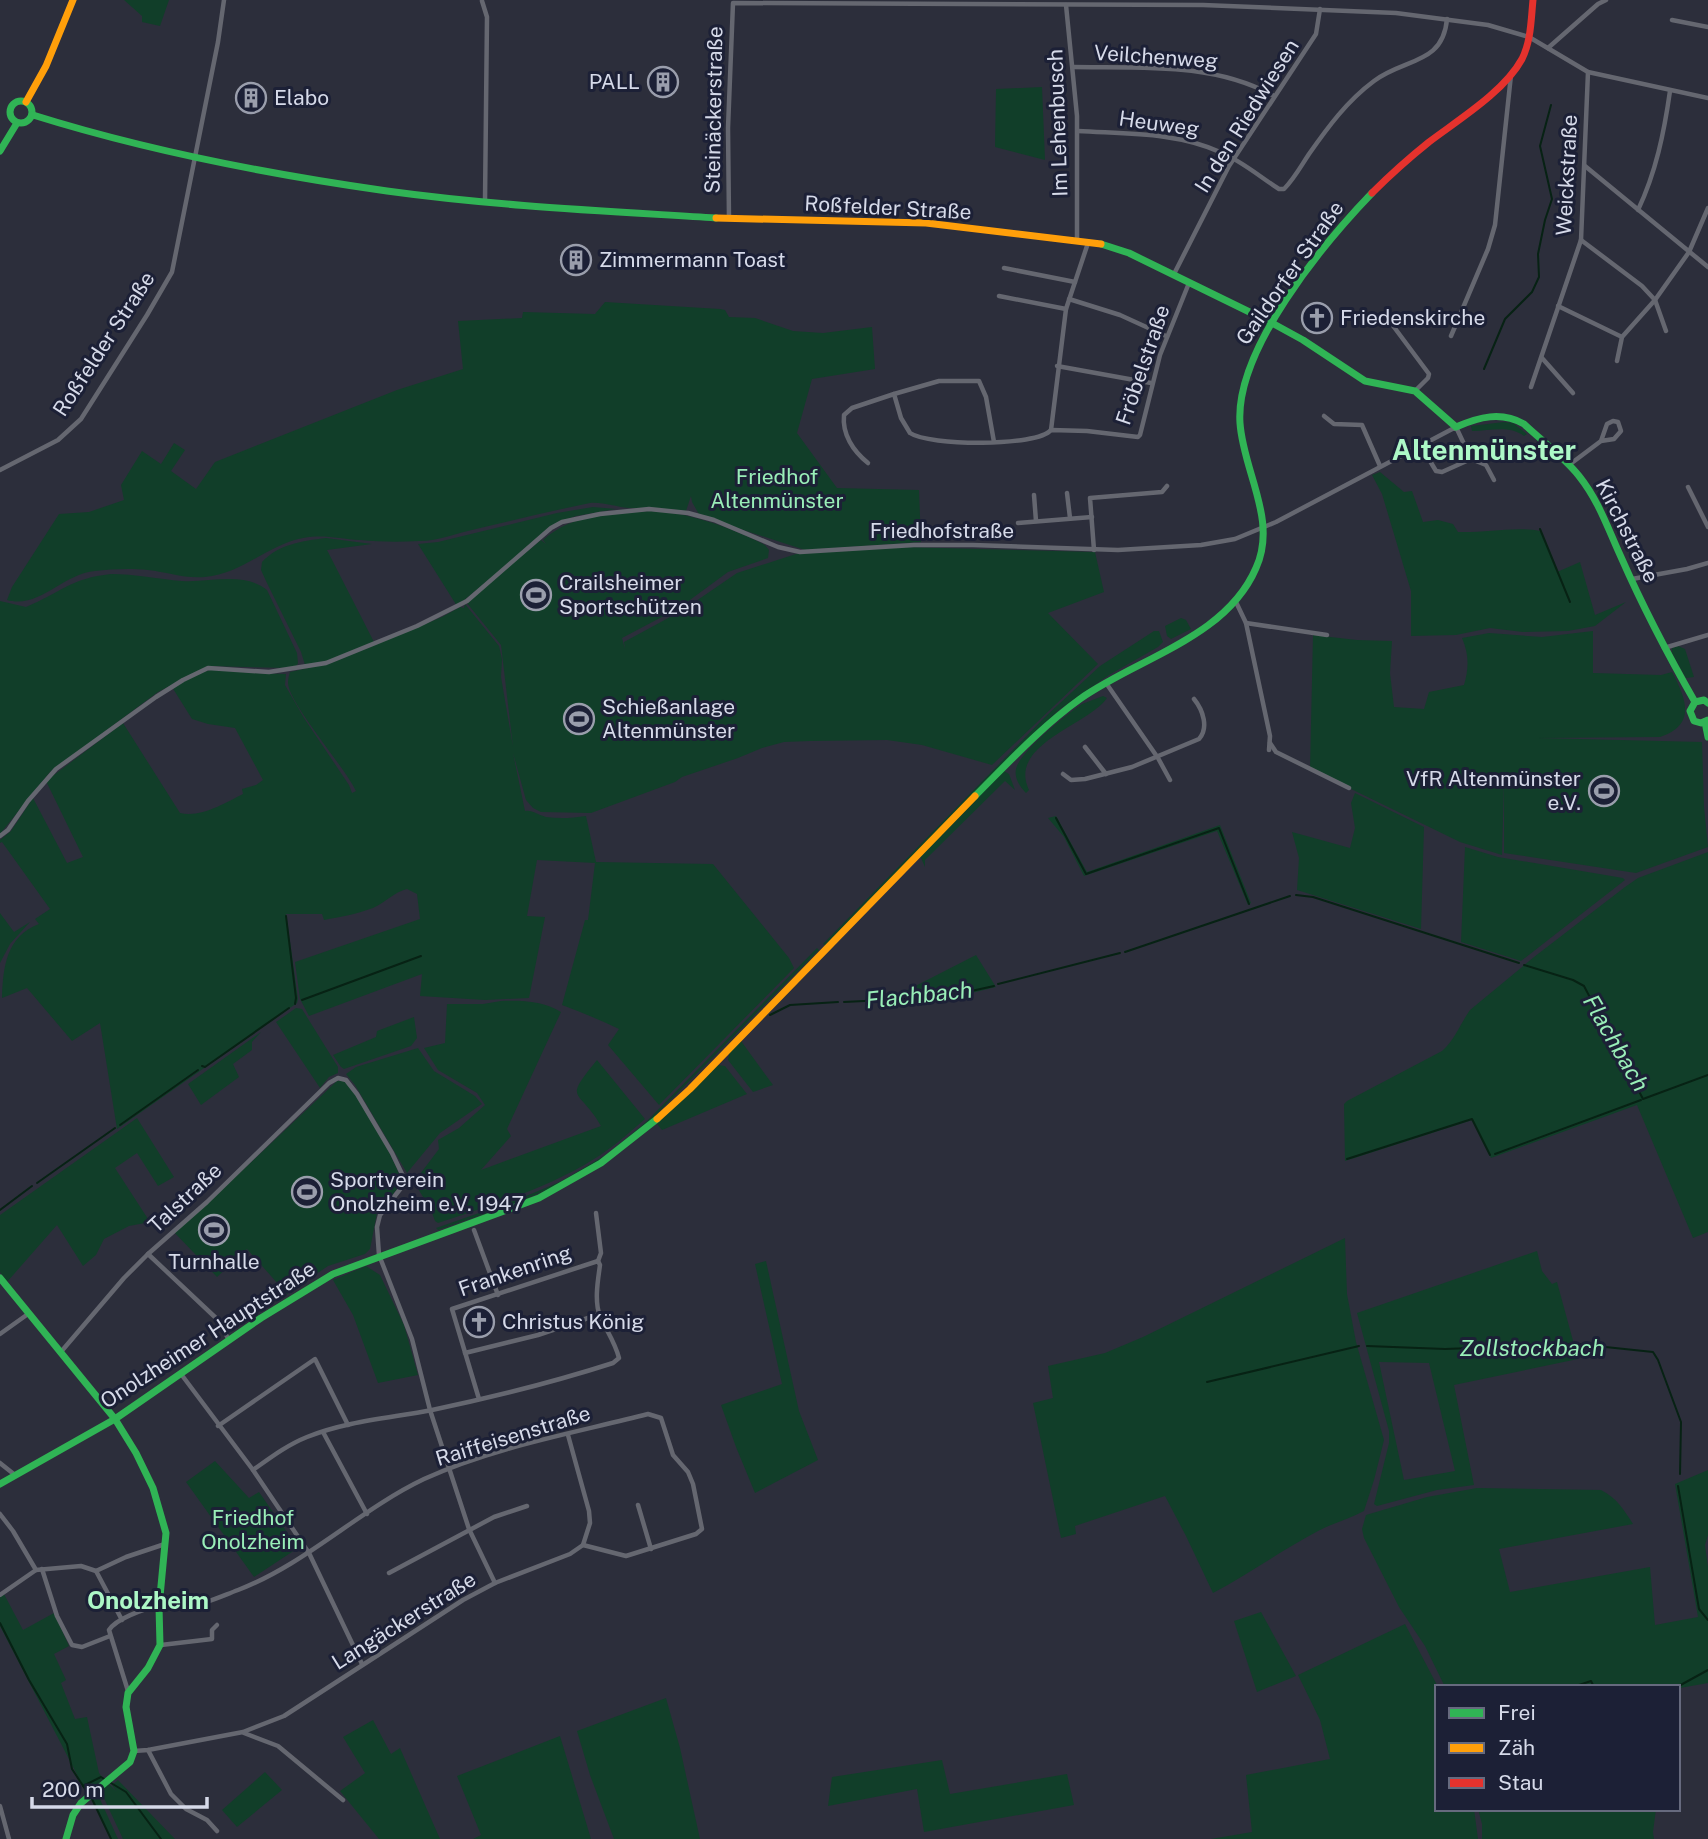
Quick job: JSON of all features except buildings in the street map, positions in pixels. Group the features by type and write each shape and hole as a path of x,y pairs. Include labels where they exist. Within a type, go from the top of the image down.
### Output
{"main road":[{"path":"26,102 46,66 73,0"},
{"name":"Gaildorfer Straße","path":"721,1056 1038,732 1106,682 1195,632 1236,602 1257,566 1264,527 1260,495 1241,436 1239,412 1242,382 1246,372 1272,323 1317,257 1360,204 1511,74 1526,50 1533,0"},
{"path":"19,101 26,102 33,109 33,115 24,124 17,123 10,115 12,106 19,101"},
{"name":"Roßfelder Straße","path":"33,115 104,137 195,158 331,183 485,201 729,219 926,223 1089,241 1116,248 1272,323"},
{"path":"0,151 17,123"},
{"path":"1272,323 1365,381 1415,391 1456,426"},
{"name":"Kirchstraße","path":"1456,426 1476,418 1499,415 1514,418 1568,465 1589,490 1607,521 1664,648 1695,702 1690,707 1692,718 1698,722 1707,721 1708,737"},
{"path":"1695,702 1704,700 1708,703"},
{"name":"Onolzheimer Hauptstraße","path":"0,1484 115,1419 304,1290 333,1274 520,1205 589,1173 648,1129 721,1056"},
{"path":"0,1278 115,1419 153,1488 163,1518 166,1544 159,1607 160,1645 148,1668 128,1693 126,1707 134,1751 130,1762 81,1803 73,1815 66,1839"}],"street":[{"name":"Roßfelder Straße","path":"0,470 58,440 80,419 172,272 224,0"},
{"path":"1548,48 1606,0"},
{"path":"482,1 488,17 485,201"},
{"name":"Steinäckerstraße","path":"729,219 728,128 733,3 1066,5"},
{"path":"1066,5 1203,5 1320,9 1447,19 1488,25 1529,37 1588,72 1708,98"},
{"name":"Im Lehenbusch","path":"1066,5 1078,131 1077,239"},
{"name":"In den Riedwiesen","path":"1174,275 1234,159 1316,34 1320,9"},
{"name":"Heuweg","path":"1078,131 1175,138 1203,145 1234,159 1279,189 1286,188 1352,99 1388,72 1425,57 1437,49 1444,37 1447,19"},
{"path":"1672,20 1708,27"},
{"name":"Veilchenweg","path":"1073,67 1196,72 1245,82 1274,96"},
{"name":"Weickstraße","path":"1531,387 1581,240 1588,72"},
{"path":"1451,336 1488,249 1495,225 1511,74"},
{"path":"1638,211 1659,156 1670,91"},
{"path":"1584,165 1708,267"},
{"path":"1617,361 1622,337 1655,300 1689,252 1708,208"},
{"path":"1581,240 1642,286 1655,300 1666,331"},
{"path":"1051,429 1066,309 1089,241"},
{"path":"1004,268 1075,282"},
{"name":"Fröbelstraße","path":"894,394 905,427 915,437 946,443 1041,437 1051,429 1138,437 1166,336 1189,283"},
{"path":"999,296 1066,309"},
{"path":"1069,299 1120,315 1166,336"},
{"path":"1558,306 1622,337"},
{"path":"1385,315 1429,374 1415,391"},
{"path":"1542,358 1573,393"},
{"path":"1057,366 1151,383"},
{"path":"868,463 851,445 843,425 844,415 852,408 939,381 979,382 986,397 994,442"},
{"path":"1324,416 1334,424 1362,425 1380,466"},
{"path":"1568,465 1601,441 1614,439 1621,431 1618,422 1607,424 1601,441"},
{"path":"1456,426 1471,459 1486,465 1494,480"},
{"name":"Friedhofstraße","path":"0,836 8,830 28,801 56,769 156,697 200,671 214,668 277,672 326,663 441,616 467,601 551,528 562,522 625,510 649,509 688,513 714,520 778,547 800,552 859,547 961,545 1094,550 1160,549 1221,543 1264,527 1308,506 1456,426"},
{"path":"1421,446 1436,471 1442,472 1471,459"},
{"path":"1094,550 1090,498 1162,492 1167,486"},
{"path":"1688,487 1708,527"},
{"path":"1067,493 1070,518"},
{"path":"1034,495 1036,521"},
{"path":"1017,523 1092,517"},
{"path":"1632,579 1708,563"},
{"path":"1236,602 1246,622 1269,750"},
{"path":"1246,622 1327,635"},
{"path":"1664,648 1708,635"},
{"path":"1106,682 1170,780"},
{"path":"1063,774 1075,780 1106,774 1158,758 1203,736 1205,728 1201,707 1194,699"},
{"path":"1269,743 1276,752 1349,788"},
{"path":"1085,747 1106,774"},
{"name":"Talstraße","path":"60,1353 148,1254 207,1202 329,1083 342,1079 357,1094 392,1153 402,1176 401,1188 380,1215 377,1227 379,1255"},
{"name":"Frankenring","path":"253,1470 308,1436 348,1425 552,1383 614,1363 619,1358 616,1345 600,1314 598,1302 598,1261 601,1253 596,1213"},
{"path":"474,1230 498,1295"},
{"path":"148,1254 217,1319 229,1340"},
{"path":"379,1255 412,1339 430,1410 470,1529 495,1583"},
{"name":"Frankenring","path":"479,1399 452,1309 598,1261"},
{"path":"0,1334 27,1314"},
{"path":"465,1353 538,1335 600,1314"},
{"path":"218,1426 315,1359 348,1425"},
{"path":"181,1374 253,1470 309,1553 362,1664"},
{"name":"Raiffeisenstraße","path":"122,1620 159,1607 187,1607 251,1585 309,1553 425,1479 497,1454 648,1414 661,1418 673,1455 688,1472 693,1484 702,1528 696,1534 626,1556 583,1545"},
{"path":"323,1432 367,1514"},
{"path":"568,1435 589,1511 590,1523 583,1545"},
{"path":"0,1463 16,1475"},
{"path":"638,1505 651,1549"},
{"path":"389,1573 494,1517 527,1506"},
{"path":"0,1514 39,1570 72,1646 82,1647 110,1636"},
{"path":"96,1571 126,1557 166,1544"},
{"name":"Langäckerstraße","path":"134,1751 243,1732 284,1716 463,1600 495,1583 570,1554 583,1545"},
{"path":"0,1595 39,1570 82,1566 96,1571 122,1620 109,1630 128,1693"},
{"path":"160,1645 212,1639 212,1630 217,1625"},
{"path":"243,1732 278,1746 344,1800"},
{"path":"148,1750 171,1794 180,1804 207,1820 217,1831"},
{"path":"0,1806 9,1839"}],"green space":[{"path":"124,0 169,0 160,26 142,22 142,16"},
{"path":"1042,87 1045,160 995,147 996,89"},
{"name":"Friedhof Altenmünster","path":"605,302 720,309 725,310 729,317 755,318 793,331 823,333 872,327 875,369 812,379 797,433 837,488 919,490 921,542 805,550 700,516 691,496 686,511 590,503 426,541 303,538 218,575 183,576 141,569 95,571 83,573 30,600 7,600 12,587 59,514 89,512 124,500 121,485 142,451 161,464 174,443 185,450 171,471 196,489 215,462 397,390 463,369 458,321 522,318 523,312 595,314"},
{"path":"1513,423 1527,434 1524,436 1506,430 1472,431 1471,426"},
{"path":"1380,472 1404,492 1412,491 1423,522 1438,520 1453,524 1458,532 1521,529 1540,531 1557,572 1580,562 1595,615 1626,602 1595,626 1568,631 1523,632 1490,628 1456,635 1411,636 1411,591 1382,494 1372,475"},
{"path":"593,507 616,509 559,522 457,606 418,544 438,542"},
{"path":"649,511 693,517 738,533 765,545 769,550 768,558 728,572 679,608 622,638 625,649 624,642 683,610 737,573 796,554 902,547 1095,552 1104,592 1048,613 1098,664 992,765 922,745 887,740 784,742 682,777 591,813 541,812 526,800 513,753 525,811 551,818 586,816 596,862 713,864 789,958 794,968 659,1105 608,1045 619,1029 562,1005 585,920 588,920 595,863 537,860 527,916 545,917 529,998 485,1000 420,996 422,974 309,1016 300,999 295,962 420,919 417,894 407,889 373,908 324,920 322,914 286,914 297,1003 117,1129 100,1023 72,1041 27,988 2,998 8,954 19,936 39,924 35,919 50,909 0,840 11,831 33,798 67,863 83,857 46,781 123,723 180,813 204,812 243,794 242,789 263,780 235,728 192,719 172,687 214,669 286,674 285,685 304,718 349,785 352,793 356,791 350,780 297,705 288,683 290,672 331,663 460,607 464,608 465,604 499,646 502,659 501,677 513,747 501,645 466,602 541,540 546,544 543,540 567,524 593,516"},
{"path":"326,538 372,544 327,550 374,642 328,661 305,665 261,570 262,562 283,547"},
{"path":"111,574 182,581 237,579 258,584 267,590 297,653 298,663 296,667 289,668 209,666 158,692 50,772 0,834 0,601 26,607 75,583"},
{"path":"1181,618 1186,620 1191,629 1171,639 1167,636 1165,626"},
{"path":"1154,631 1159,631 1163,642 1158,647 1109,675 1060,709 825,945 823,944 1045,717 1100,666"},
{"path":"1593,631 1593,673 1661,675 1672,672 1682,692 1684,719 1671,732 1660,737 1539,738 1702,742 1708,847 1636,873 1504,853 1504,782 1502,855 1460,842 1310,769 1313,635 1392,641 1390,673 1394,707 1424,709 1429,692 1464,685 1468,661 1462,638 1489,633 1542,637"},
{"path":"1678,646 1685,649 1694,677 1686,678 1672,653 1672,648"},
{"path":"1103,696 1107,698 1098,708 1053,737 1029,760 1025,774 1029,790 1026,793 1016,776 1019,761 1075,709"},
{"path":"1004,771 1009,774 1015,790 1005,781 925,860 925,867 920,856"},
{"path":"1355,793 1424,827 1421,929 1297,890 1299,858 1292,832 1350,848 1355,828 1351,803"},
{"path":"1056,816 1087,872 1220,825 1251,903 1248,905 1217,831 1084,876 1064,837 1048,818"},
{"path":"1465,847 1498,857 1625,880 1521,961 1461,942"},
{"path":"1708,852 1708,1232 1693,1238 1637,1105 1491,1158 1472,1120 1345,1161 1344,1104 1347,1101 1442,1051 1470,1010 1534,957 1638,878"},
{"path":"0,913 14,932 30,922 10,944 0,963"},
{"path":"817,948 819,950 632,1139 575,1178 516,1203 438,1230 436,1228 562,1181 609,1153 645,1123"},
{"path":"976,955 996,987 955,997 890,999"},
{"path":"532,1002 561,1012 507,1129 511,1136 481,1170 601,1126 577,1089 597,1060 645,1119 601,1155 576,1170 518,1196 438,1223 414,1182 439,1149 438,1140 459,1128 485,1105 477,1093 438,1070 424,1048 445,1043 447,1004"},
{"path":"296,1008 302,1009 338,1067 338,1073 329,1077 320,1088 276,1022"},
{"path":"414,1017 417,1038 411,1046 344,1069 333,1055 376,1037 377,1031"},
{"path":"261,1032 252,1042 252,1050 233,1064 239,1077 201,1105 188,1084"},
{"path":"741,1041 773,1085 753,1092 728,1060 730,1051"},
{"path":"418,1048 434,1071 475,1096 482,1104 440,1133 407,1173 346,1074 356,1067"},
{"path":"717,1065 725,1066 747,1094 662,1130 657,1124"},
{"name":"Sportverein Onolzheim e.V. 1947","path":"337,1081 345,1081 362,1103 403,1182 377,1213 370,1249 365,1254 328,1266 287,1294 247,1249 217,1277 173,1231 209,1202"},
{"path":"137,1118 174,1177 158,1186 137,1153 115,1168 150,1222 129,1226 104,1239 96,1255 83,1266 57,1225 7,1282 0,1272 0,1215"},
{"path":"1345,1238 1347,1294 1356,1342 1384,1440 1364,1511 1318,1531 1213,1593 1165,1496 1075,1526 1076,1534 1061,1538 1033,1403 1053,1398 1048,1366 1105,1353 1143,1337"},
{"path":"1537,1251 1542,1271 1552,1284 1557,1282 1578,1359 1454,1385 1474,1485 1437,1490 1377,1506 1374,1504 1389,1443 1389,1431 1357,1313","holes":["1379,1362 1429,1363 1455,1471 1404,1480"]},
{"path":"766,1261 799,1411 818,1460 755,1493 721,1405 782,1384 755,1264"},
{"path":"366,1266 380,1275 404,1325 418,1375 378,1383 353,1315 333,1280"},
{"name":"Friedhof Onolzheim","path":"215,1461 249,1498 259,1492 298,1548 254,1577 186,1482"},
{"path":"1708,1470 1708,1535 1705,1545 1708,1567 1708,1683 1680,1688 1680,1685 1444,1685 1425,1646 1399,1607 1362,1529 1366,1515 1427,1497 1477,1488 1601,1490 1616,1501 1633,1524 1499,1549 1510,1592 1650,1567 1655,1625 1698,1617 1675,1484"},
{"path":"4,1594 23,1630 54,1613 69,1646 54,1654 66,1680 61,1683 75,1719 87,1717 99,1773 104,1779 86,1792 0,1626 0,1596"},
{"path":"1261,1612 1296,1676 1257,1692 1234,1621"},
{"path":"1405,1624 1437,1685 1435,1811 1474,1811 1478,1839 1211,1839 1252,1832 1246,1775 1330,1759 1320,1720 1298,1675"},
{"path":"666,1698 700,1839 614,1839 577,1731"},
{"path":"373,1720 391,1754 400,1748 440,1839 379,1839 340,1791 365,1773 343,1737"},
{"path":"560,1736 591,1839 473,1839 481,1835 457,1776"},
{"path":"942,1760 950,1794 1067,1774 1074,1805 924,1832 917,1789 828,1806 832,1777"},
{"path":"265,1772 282,1790 237,1827 222,1810"},
{"path":"118,1780 175,1839 123,1839 102,1794 102,1789 109,1784 116,1791 112,1785"},
{"path":"96,1795 118,1839 111,1839 91,1798"},
{"path":"1479,1811 1656,1811 1654,1839 1482,1839"}],"waterway":[{"path":"1484,369 1505,319 1532,292 1539,277 1538,254 1552,199 1540,146 1551,105"},
{"path":"1540,529 1570,602"},
{"path":"1056,818 1086,874 1219,828 1249,904"},
{"name":"Flachbach","path":"1296,895 1313,897 1519,963"},
{"name":"Flachbach","path":"1125,952 1290,896"},
{"path":"286,916 295,1004"},
{"name":"Flachbach","path":"998,984 1120,953"},
{"path":"302,1000 421,956"},
{"name":"Flachbach","path":"1524,965 1584,986 1643,1099 1708,1075"},
{"name":"Flachbach","path":"844,1002 944,997 994,986"},
{"name":"Flachbach","path":"770,1015 790,1005 838,1002"},
{"path":"202,1066 205,1067 289,1008"},
{"path":"120,1125 198,1070"},
{"path":"1495,1154 1641,1100"},
{"path":"1347,1159 1472,1119 1490,1155"},
{"path":"37,1183 115,1128"},
{"path":"0,1210 32,1186"},
{"name":"Zollstockbach","path":"1367,1346 1445,1349 1577,1344 1653,1352 1681,1422 1680,1474"},
{"name":"Zollstockbach","path":"1207,1382 1359,1346"},
{"name":"Zollstockbach","path":"1678,1486 1699,1609 1708,1620"},
{"path":"0,1623 29,1680 67,1744 72,1769 89,1795"},
{"path":"1680,1685 1708,1670"},
{"path":"1579,1685 1591,1681 1593,1685"},
{"path":"83,1786 101,1777 106,1780"},
{"path":"111,1783 126,1792 161,1839"},
{"path":"92,1799 111,1839"}],"traffic: fast":[{"path":"17,101 25,101 32,108 32,112 32,116 25,123 17,123 10,116 10,108 17,101"},
{"path":"33,115 164,150 342,184 510,204 716,218"},
{"path":"0,151 17,123"},
{"path":"975,796 1026,745 1080,699 1202,629 1224,612 1242,592 1256,568 1262,550 1263,532 1240,423 1242,394 1252,363 1267,332 1307,269 1372,193"},
{"path":"1101,244 1129,253 1272,323 1365,381 1415,391 1456,427 1490,417 1507,418 1524,424 1567,462 1592,495 1629,576 1695,702"},
{"path":"1708,703 1704,700 1695,702 1690,711 1694,721 1701,723 1708,720"},
{"path":"1705,722 1708,737"},
{"path":"0,1484 115,1419 261,1318 333,1274 539,1198 601,1163 657,1119"},
{"path":"0,1278 115,1419 153,1488 166,1533 159,1607 160,1645 148,1668 128,1693 126,1707 134,1751 130,1762 81,1803 73,1815 66,1839"}],"traffic: slow":[{"path":"26,102 46,66 73,0"},
{"path":"716,218 926,223 1101,244"},
{"path":"657,1119 690,1089 975,796"}],"traffic: jam":[{"path":"1372,193 1422,148 1504,83 1522,59 1527,45 1533,0"}],"place":[{"name":"PALL","path":"663,82"},
{"name":"Elabo","path":"251,98"},
{"name":"Zimmermann Toast","path":"576,260"},
{"name":"Friedenskirche","path":"1317,318"},
{"name":"Crailsheimer Sportschützen","path":"536,595"},
{"name":"Schießanlage Altenmünster","path":"579,719"},
{"name":"VfR Altenmünster e.V.","path":"1604,791"},
{"name":"Sportverein Onolzheim e.V. 1947","path":"307,1192"},
{"name":"Turnhalle","path":"214,1230"},
{"name":"Christus König","path":"479,1322"}],"district":[{"name":"Altenmünster","path":"1484,450"},
{"name":"Onolzheim","path":"148,1601"}]}
